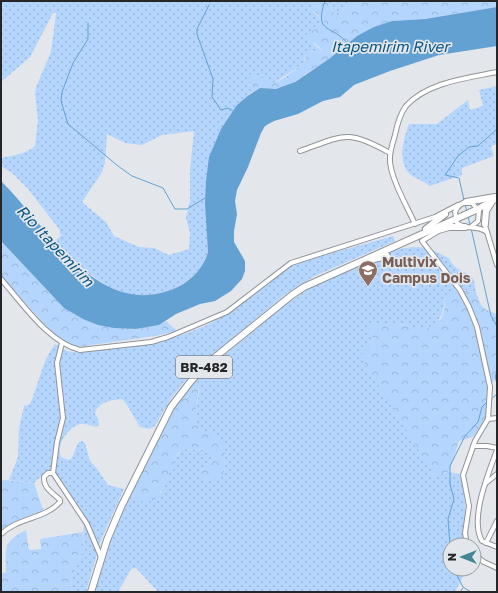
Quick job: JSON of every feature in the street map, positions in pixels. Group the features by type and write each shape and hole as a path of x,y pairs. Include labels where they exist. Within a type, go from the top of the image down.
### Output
{"highway":[{"path":"466,202 496,198"},
{"path":"485,224 486,211 496,198"},
{"name":"BR-482","path":"91,592 101,557 121,507 171,407 191,381 232,342 292,295 317,280 452,220 479,210 496,198"},
{"path":"418,235 440,216"},
{"path":"418,235 444,228 465,227"},
{"path":"360,261 388,256"}],"street":[{"path":"415,224 394,180 391,168 390,153 398,122 404,110 420,95 439,86 497,72"},
{"path":"300,151 346,136 367,140 390,153"},
{"path":"1,279 52,336 62,343 80,350 151,342 168,337 227,312 291,263 440,216 466,202 472,203 479,210 485,224 497,265"},
{"path":"452,220 458,205"},
{"path":"472,226 478,221 479,210"},
{"path":"440,216 465,227 472,226 487,232"},
{"path":"444,228 422,241 460,290 477,327 490,387 488,419 473,446 463,475 469,506 466,537"},
{"path":"62,343 57,363 58,381 63,401 63,418 57,442 53,473 87,524 101,557"},
{"path":"488,419 497,418"},
{"path":"473,446 487,446 497,449 486,483 477,529 482,541 497,547"},
{"path":"1,534 19,523 50,510 60,502 60,500 46,487 44,482 44,477 48,473 53,473"},
{"path":"486,483 497,474"},
{"path":"486,543 497,521"},
{"path":"482,561 497,568"}],"green space":[{"path":"1,1 311,1 314,13 324,20 323,25 318,28 313,43 322,51 321,53 310,51 305,56 304,63 274,83 264,79 252,84 260,88 249,94 206,181 208,252 206,258 197,272 189,279 179,286 161,294 143,296 127,294 111,288 81,267 55,241 61,236 59,229 28,189 12,173 1,166 1,158 23,153 35,146 38,120 35,94 36,87 51,52 56,13 53,13 30,57 1,82","holes":["194,131 190,170 190,200 186,218 190,233 189,249 169,255 154,248 139,247 114,236 106,222 82,202 102,172 105,162 107,134 125,143 142,145 162,135"]},
{"path":"311,1 328,1 334,13 340,13 352,1 497,1 497,7 425,19 392,21 287,86 266,89 253,85 249,81 248,75 254,74 274,83 284,78 304,63 307,51 321,53 322,51 320,48 305,35 323,25 324,20 311,9"},
{"path":"328,1 352,1 340,13 334,13"},
{"path":"497,86 497,144 491,146 494,156 462,168 462,175 430,186 411,175 406,170 402,157 402,150 409,124 437,124 468,100 470,110 483,106 479,90"},
{"path":"393,236 395,241 315,276 287,293 194,370 172,397 155,426 149,429 140,427 122,399 105,402 96,410 95,414 99,425 96,427 80,424 67,433 60,447 61,457 68,460 72,458 78,443 82,441 85,443 90,461 108,485 124,489 101,540 86,592 71,592 72,576 83,551 84,515 67,498 48,470 34,483 9,480 18,457 19,428 24,406 30,404 43,366 55,344 67,351 81,353 156,342 182,335 207,325 230,312 290,265"},
{"path":"1,241 64,308 98,325 136,329 159,325 166,321 177,331 155,336 77,347 59,340 1,276"},
{"path":"420,247 429,249 449,258 455,267 471,276 476,292 463,290 445,298 442,314 432,327 427,329 419,330 404,324 387,323 374,338 373,342 368,348 434,475 449,472 463,475 467,537 442,537 442,577 463,577 455,592 158,592 136,568 131,569 118,592 94,592 108,544 130,494 138,500 161,493 173,462 182,449 207,450 211,453 211,459 198,475 224,474 225,451 209,433 203,433 197,423 196,413 199,391 197,378 285,305 308,289 397,249"},
{"path":"457,290 476,292 483,307 488,311 497,314 497,376 489,388 486,419 473,437 459,441 449,472 434,475 360,356 373,342 374,338 367,331 370,325 388,323 406,325 420,330 428,328 441,319 444,311 446,294"},
{"path":"197,378 197,420 203,433 209,433 220,438 225,451 224,474 211,481 204,480 198,475 211,459 211,453 207,450 182,449 176,457 157,497 150,502 142,501 130,494 170,415"},
{"path":"1,481 34,483 43,510 1,529"},
{"path":"26,530 29,550 41,549 40,539 83,532 83,551 72,576 71,592 1,592 1,574 6,572 7,546 13,538"}],"water":[{"name":"Itapemirim River","path":"497,7 497,46 439,55 390,71 354,85 340,97 323,101 298,114 274,121 265,126 237,190 235,201 237,214 234,242 245,261 245,271 242,279 231,291 215,301 200,304 176,314 159,325 136,329 114,328 98,325 83,319 64,308 1,241 1,181 55,242 75,262 96,279 119,291 144,295 171,290 178,287 189,280 199,270 206,259 208,252 205,203 209,157 221,129 237,105 260,88 276,89 295,82 329,59 357,36 374,27 392,21 425,19"}],"waterway":[{"path":"325,1 321,19 323,24 326,28 342,38 348,44"},
{"path":"209,5 197,29 197,34 213,79 212,97 221,110 228,108 233,111"},
{"path":"88,23 88,39 73,63 62,92 61,101 68,124 132,176 163,188 175,209 187,209 205,198"},
{"path":"464,200 459,178 445,175 458,156 469,147 478,146 497,129"},
{"path":"465,205 467,211"},
{"path":"468,216 470,225"},
{"path":"471,228 491,316 497,326"},
{"path":"497,372 495,376 497,384"},
{"path":"491,399 497,394"},
{"path":"449,537 448,519 454,499 450,484 450,466 465,436 478,422 482,407 488,401"},
{"path":"458,577 463,587 471,592"},
{"path":"460,592 463,588"}],"place":[{"name":"Multivix Campus Dois","path":"368,287"}],"water label":[{"name":"Rio Itapemirim","path":"55,246"}]}
